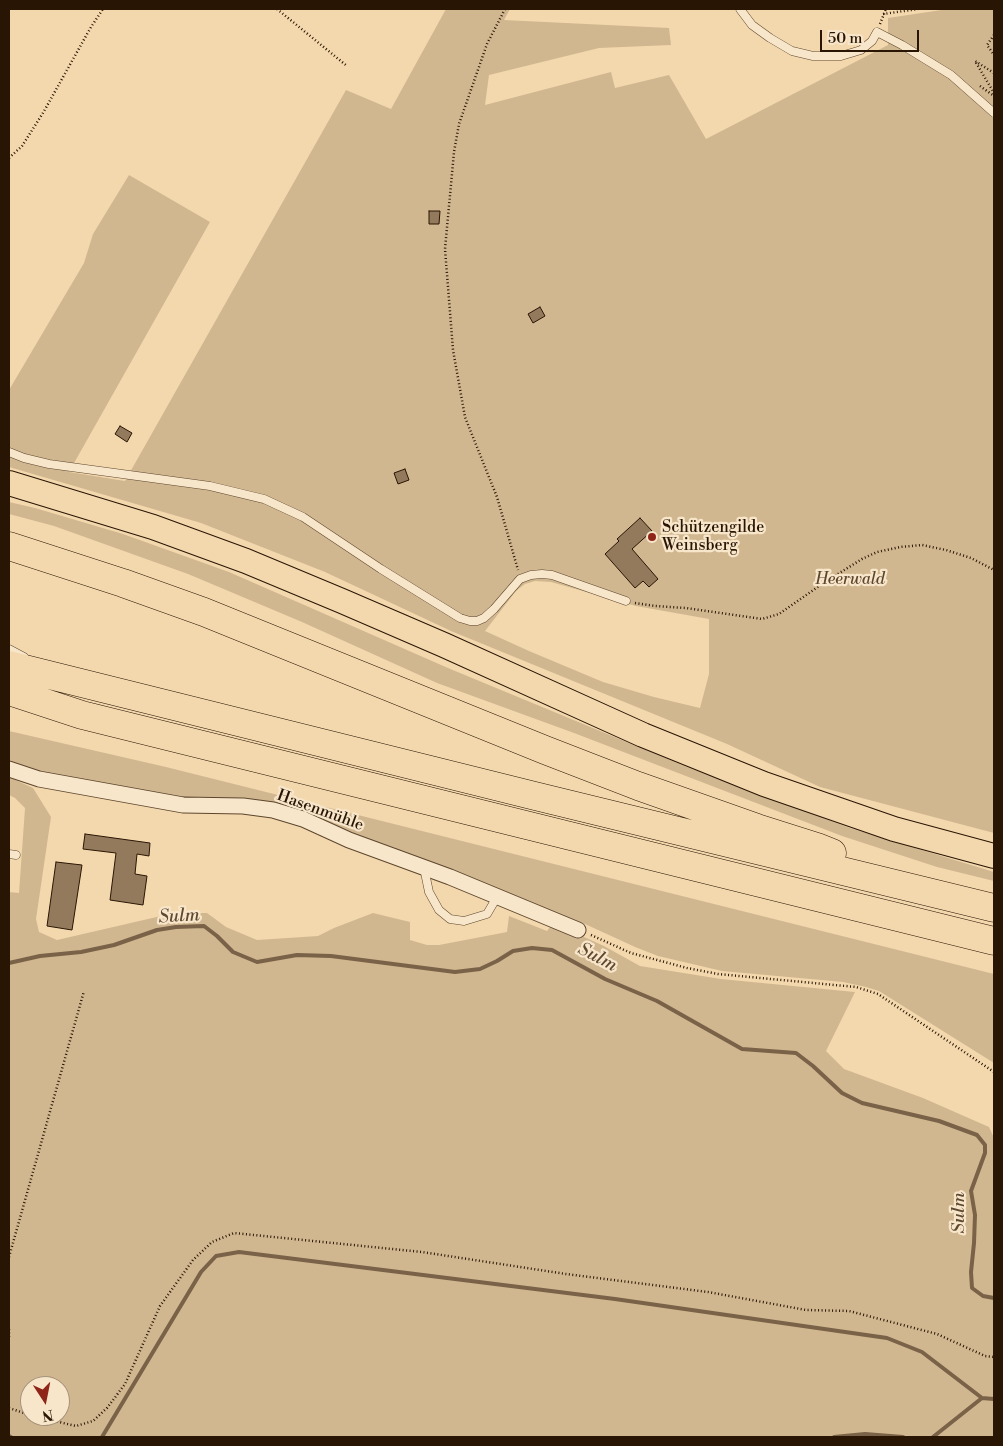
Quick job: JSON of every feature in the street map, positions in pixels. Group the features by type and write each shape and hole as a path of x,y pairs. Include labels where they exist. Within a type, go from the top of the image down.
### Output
{"highway":[{"path":"9,546 123,583 204,612 511,737 656,792 817,847 938,894"},
{"path":"21,663 72,681 994,908"},
{"path":"9,691 82,715 994,941"},
{"path":"9,710 82,715"}],"main road":[{"path":"9,483 153,527 246,561 342,601 643,735 764,784 894,829 994,856"}],"street":[{"name":"Hasenmühle","path":"9,769 39,779 183,805 243,806 273,810 303,819 349,840 578,930"}],"lane":[{"path":"740,9 752,25 770,38 792,51 814,56 841,56 861,50 872,41 877,32 951,75 994,113"},
{"path":"9,452 49,464 210,486 264,499 303,517 389,574 460,618 470,621 484,618 520,579 537,575 552,575 626,601"},
{"path":"9,649 21,663"},
{"path":"41,665 72,681"},
{"path":"424,868 430,892 439,910 450,919 464,921 487,914 498,897"}],"path":[{"path":"9,158 22,146 38,121 103,9"},
{"path":"277,9 347,66"},
{"path":"505,9 486,44 459,124 454,152 445,249 452,350 466,417 497,497 520,579"},
{"path":"877,32 886,9"},
{"path":"883,14 918,9"},
{"path":"994,34 987,45 994,55"},
{"path":"994,73 975,61 994,94"},
{"path":"626,601 762,619 779,614 862,559 877,552 908,546 922,545 946,550 971,558 994,570"},
{"path":"578,930 631,953 686,968 718,974 856,987 878,994 994,1072"},
{"path":"9,1257 84,991"},
{"path":"70,1425 76,1426 93,1421 107,1408 125,1384 160,1306 193,1260 212,1242 234,1233 422,1252 566,1274 708,1292 806,1310 849,1311 936,1334 985,1356 994,1357"},
{"path":"9,1329 9,1338"}],"green space":[{"name":"Heerwald","path":"446,9 510,9 504,20 669,28 671,45 599,48 489,75 485,105 611,72 615,88 669,75 706,139 888,45 888,18 948,9 994,9 994,833 820,787 727,744 451,631 325,572 201,523 9,467 9,390 84,263 93,234 129,175 210,222 69,472 125,481 346,90 391,109","holes":["535,581 551,582 636,606 709,619 709,674 700,708 603,682 485,631 516,591 525,584"]},
{"path":"9,502 123,534 229,572 448,668 687,767 850,828 994,872 994,881 937,867 842,836 574,733 437,683 302,622 188,574 54,526 9,514"},
{"path":"9,731 166,767 994,974 994,1063 879,991 843,982 722,971 658,956 585,924 356,837 297,810 181,800 59,779 9,762"},
{"path":"9,777 33,788 51,817 36,919 39,932 57,940 174,913 207,913 226,927 257,940 318,936 373,913 410,922 410,940 427,945 439,945 507,932 509,916 547,931 553,923 604,946 640,966 721,979 855,992 826,1051 844,1069 923,1098 989,1127 994,1138 994,1437 9,1437 9,892 19,893 25,808 9,795"}],"building":[{"path":"429,211 440,211 439,224 429,224"},
{"path":"540,307 545,316 533,323 528,314"},
{"path":"120,426 132,433 127,442 115,434"},
{"path":"405,469 409,480 398,484 394,473"},
{"path":"640,518 652,531 632,549 658,579 649,587 643,581 635,588 605,554 619,541 617,539"},
{"path":"85,834 150,843 149,856 137,854 135,874 147,876 143,905 110,900 116,853 83,849"},
{"path":"56,862 82,865 72,930 47,926"}],"waterway":[{"name":"Sulm","path":"9,963 40,956 81,952 114,945 157,930 204,926 233,952 257,962 297,955 331,956 455,972 480,969 513,951 532,948 552,950 605,979 657,1001 742,1049 796,1053 842,1093 862,1103 939,1121 977,1135 985,1145 985,1153 971,1191 975,1215 971,1272 972,1288 983,1296 994,1298"},
{"path":"102,1437 201,1272 216,1256 239,1252 615,1299 887,1338 922,1352 982,1398 994,1399"},
{"path":"933,1437 982,1398"},
{"path":"834,1437 865,1434 903,1437"}],"place":[{"name":"Schützengilde Weinsberg","path":"652,537"}]}
